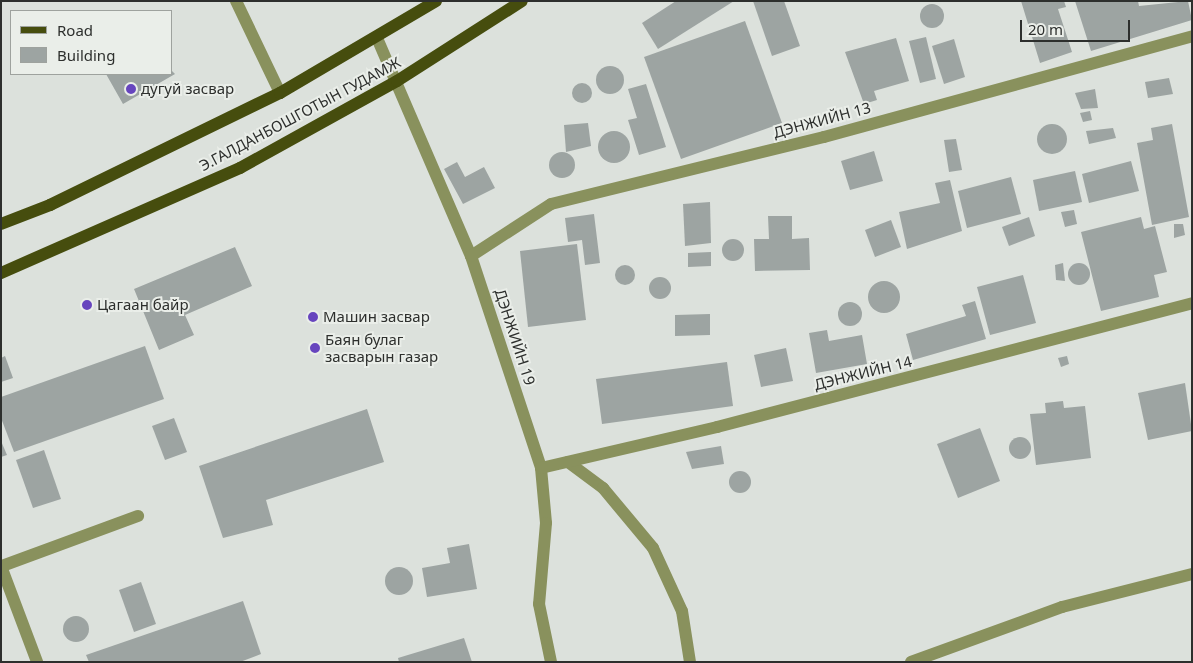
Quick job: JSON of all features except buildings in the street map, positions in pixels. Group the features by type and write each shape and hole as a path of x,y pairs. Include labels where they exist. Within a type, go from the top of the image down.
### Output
{"main road":[{"name":"Э.ГАЛДАНБОШГОТЫН ГУДАМЖ","path":"1,224 50,205 280,92 377,38 436,1"},
{"name":"Э.ГАЛДАНБОШГОТЫН ГУДАМЖ","path":"1,273 240,168 397,81 522,1"}],"street":[{"path":"236,1 280,92"},
{"name":"ДЭНЖИЙН 13","path":"471,256 551,204 824,137 1192,36"},
{"name":"ДЭНЖИЙН 19","path":"377,38 471,256 541,468 546,523 538,604 551,662"},
{"name":"ДЭНЖИЙН 14","path":"541,468 1192,303"},
{"path":"568,462 602,488 653,548 682,611 690,662"},
{"path":"37,662 2,566 138,516"},
{"path":"911,662 1062,607 1192,574"}],"place":[{"name":"дугуй засвар","path":"131,89"},
{"name":"Цагаан байр","path":"87,305"},
{"name":"Машин засвар","path":"313,317"},
{"name":"Баян булаг засварын газар","path":"315,348"}]}
